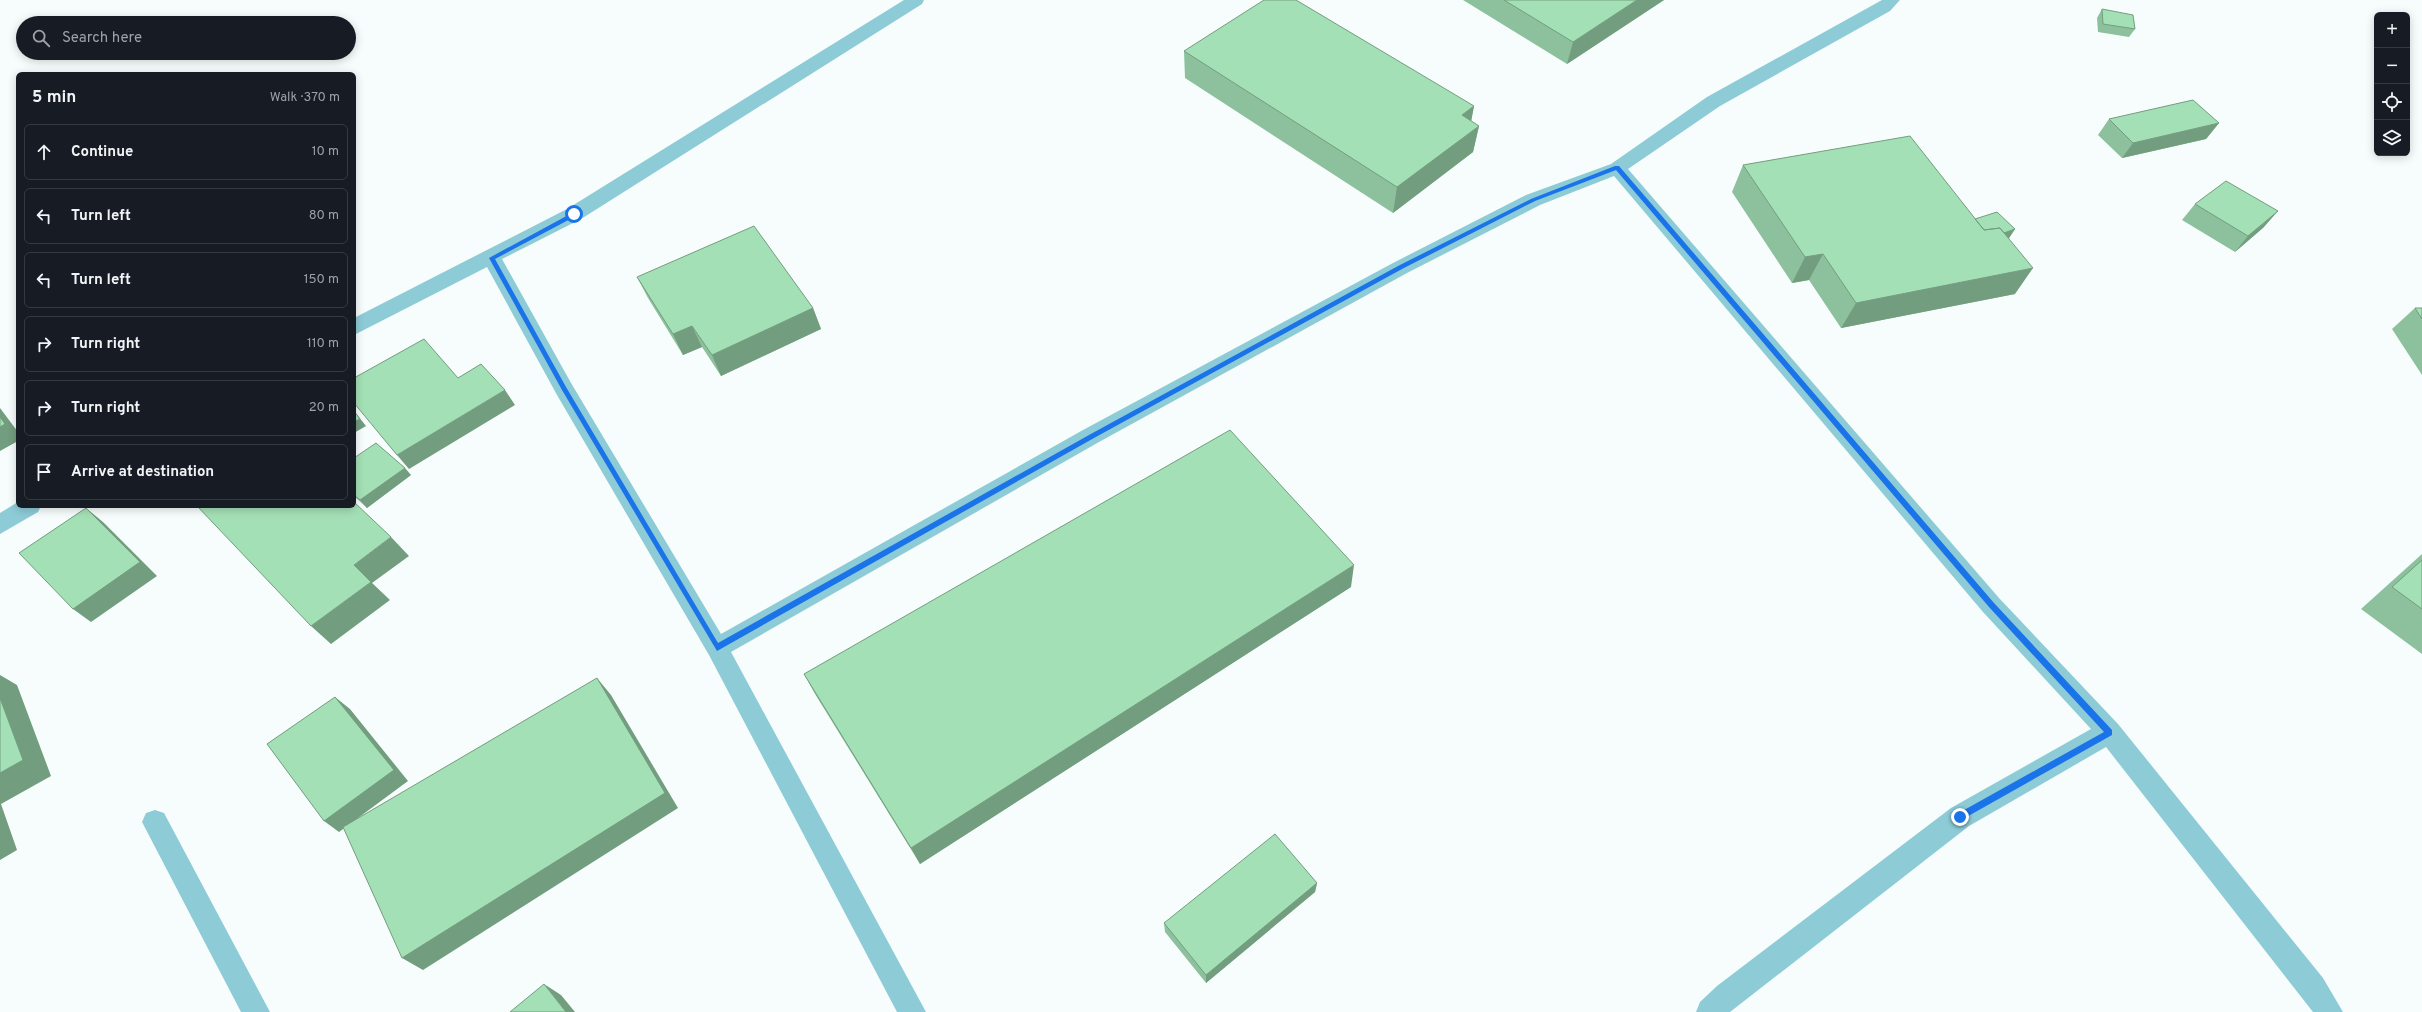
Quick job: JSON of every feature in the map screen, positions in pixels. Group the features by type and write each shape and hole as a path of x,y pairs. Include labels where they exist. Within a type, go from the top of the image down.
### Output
{"street":[{"path":"356,326 492,258 574,214 916,0"},
{"path":"717,648 1091,436 1400,268 1533,200 1617,168 1659,134 1782,61 1884,7 1892,0"},
{"path":"1617,168 1991,605 2109,732 2313,988 2329,1012"},
{"path":"492,258 564,389 717,648 912,1012"},
{"path":"0,525 27,508"},
{"path":"1710,1012 1727,996 1960,817 2109,732"},
{"path":"155,822 256,1012"}],"building":[{"path":"1264,0 1296,0 1474,106 1462,115 1479,126 1397,187 1184,51"},
{"path":"1504,0 1637,0 1573,42"},
{"path":"2102,9 2133,15 2135,29 2103,24"},
{"path":"2193,100 2219,123 2133,143 2109,119"},
{"path":"1910,136 1984,230 2000,228 2033,268 1856,303 1823,254 1805,257 1743,165"},
{"path":"2226,181 2278,211 2248,236 2195,204"},
{"path":"1997,212 2015,229 2004,233 2000,228 1984,230 1975,219"},
{"path":"754,226 813,308 712,355 692,326 673,334 637,277"},
{"path":"2415,308 2422,308 2422,319"},
{"path":"424,339 458,378 481,364 505,390 397,455 356,405 356,377"},
{"path":"356,414 360,419 356,421"},
{"path":"0,417 5,424 0,427"},
{"path":"1230,430 1354,565 911,848 804,674"},
{"path":"376,443 405,468 360,500 356,497 356,457"},
{"path":"356,504 391,537 354,565 371,582 311,626 199,508 356,508"},
{"path":"86,508 140,562 73,609 19,553"},
{"path":"2422,560 2422,609 2392,587"},
{"path":"597,678 665,793 402,958 343,827"},
{"path":"335,697 394,770 324,821 267,744"},
{"path":"0,698 23,760 0,773"},
{"path":"1275,834 1317,883 1206,975 1164,923"},
{"path":"544,984 566,1012 510,1012"}],"route":[{"path":"574,214 492,258 564,389 717,648 1091,436 1400,268 1533,200 1617,168 1991,605 2109,732 1960,817"}]}
